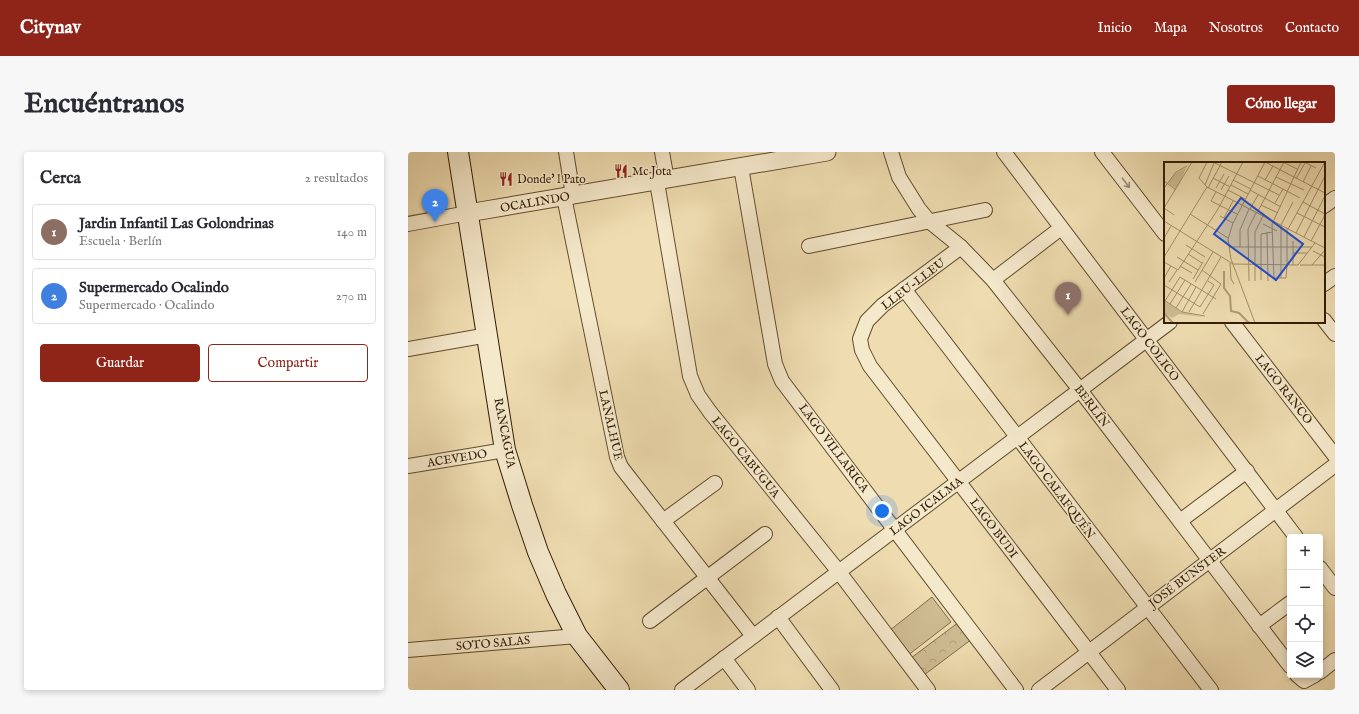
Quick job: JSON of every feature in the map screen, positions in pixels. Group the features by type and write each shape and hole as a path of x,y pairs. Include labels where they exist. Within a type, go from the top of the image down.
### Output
{"main road":[{"name":"RANCAGUA","path":"458,152 506,450 538,552 556,594 577,636 619,690"}],"street":[{"name":"LANALHUE","path":"566,152 568,196 617,457 621,467 753,636"},
{"name":"LAGO CABUGUA","path":"662,152 662,181 690,376 698,395 710,412 839,572 928,690"},
{"name":"OCALINDO","path":"408,224 828,152"},
{"name":"BERLÍN","path":"891,152 899,177 929,221 961,247 993,280 1080,390 1287,662"},
{"name":"LAGO COLICO","path":"1004,152 1294,534"},
{"path":"1102,152 1164,233"},
{"name":"LAGO VILLARICA","path":"741,167 778,371 782,381 1016,690"},
{"path":"809,246 985,210"},
{"path":"993,280 1061,228"},
{"name":"LLEU-LLEU","path":"867,322 883,305 961,247"},
{"path":"1325,283 1335,276"},
{"name":"LAGO CALAFQUÉN","path":"904,289 1211,690"},
{"path":"1325,321 1335,334"},
{"name":"LAGO BUDI","path":"867,322 860,339 862,350 870,366 1118,690"},
{"name":"LAGO ICALMA","path":"682,690 1169,323"},
{"name":"LAGO RANCO","path":"1233,323 1334,466"},
{"path":"408,349 488,335"},
{"name":"ACEVEDO","path":"408,466 506,450"},
{"name":"JOSÉ BUNSTER","path":"1039,690 1334,466"},
{"path":"1180,521 1247,471"},
{"path":"663,521 715,483"},
{"path":"650,621 765,534"},
{"path":"1322,570 1335,588"},
{"path":"1259,626 1287,605"},
{"path":"778,617 832,690"},
{"name":"SOTO SALAS","path":"408,650 577,636"},
{"path":"724,658 748,690"},
{"path":"1323,670 1335,660"},
{"path":"1300,678 1304,681 1310,678"}],"green space":[{"path":"932,597 951,622 907,656 889,631"},
{"path":"959,622 972,639 924,675 911,658"}],"place":[{"name":"Mc Jota","path":"621,171"},
{"name":"Donde' l Pato","path":"506,179"},
{"name":"Supermercado Ocalindo","path":"435,222"},
{"name":"Jardin Infantil Las Golondrinas","path":"1068,315"}]}
